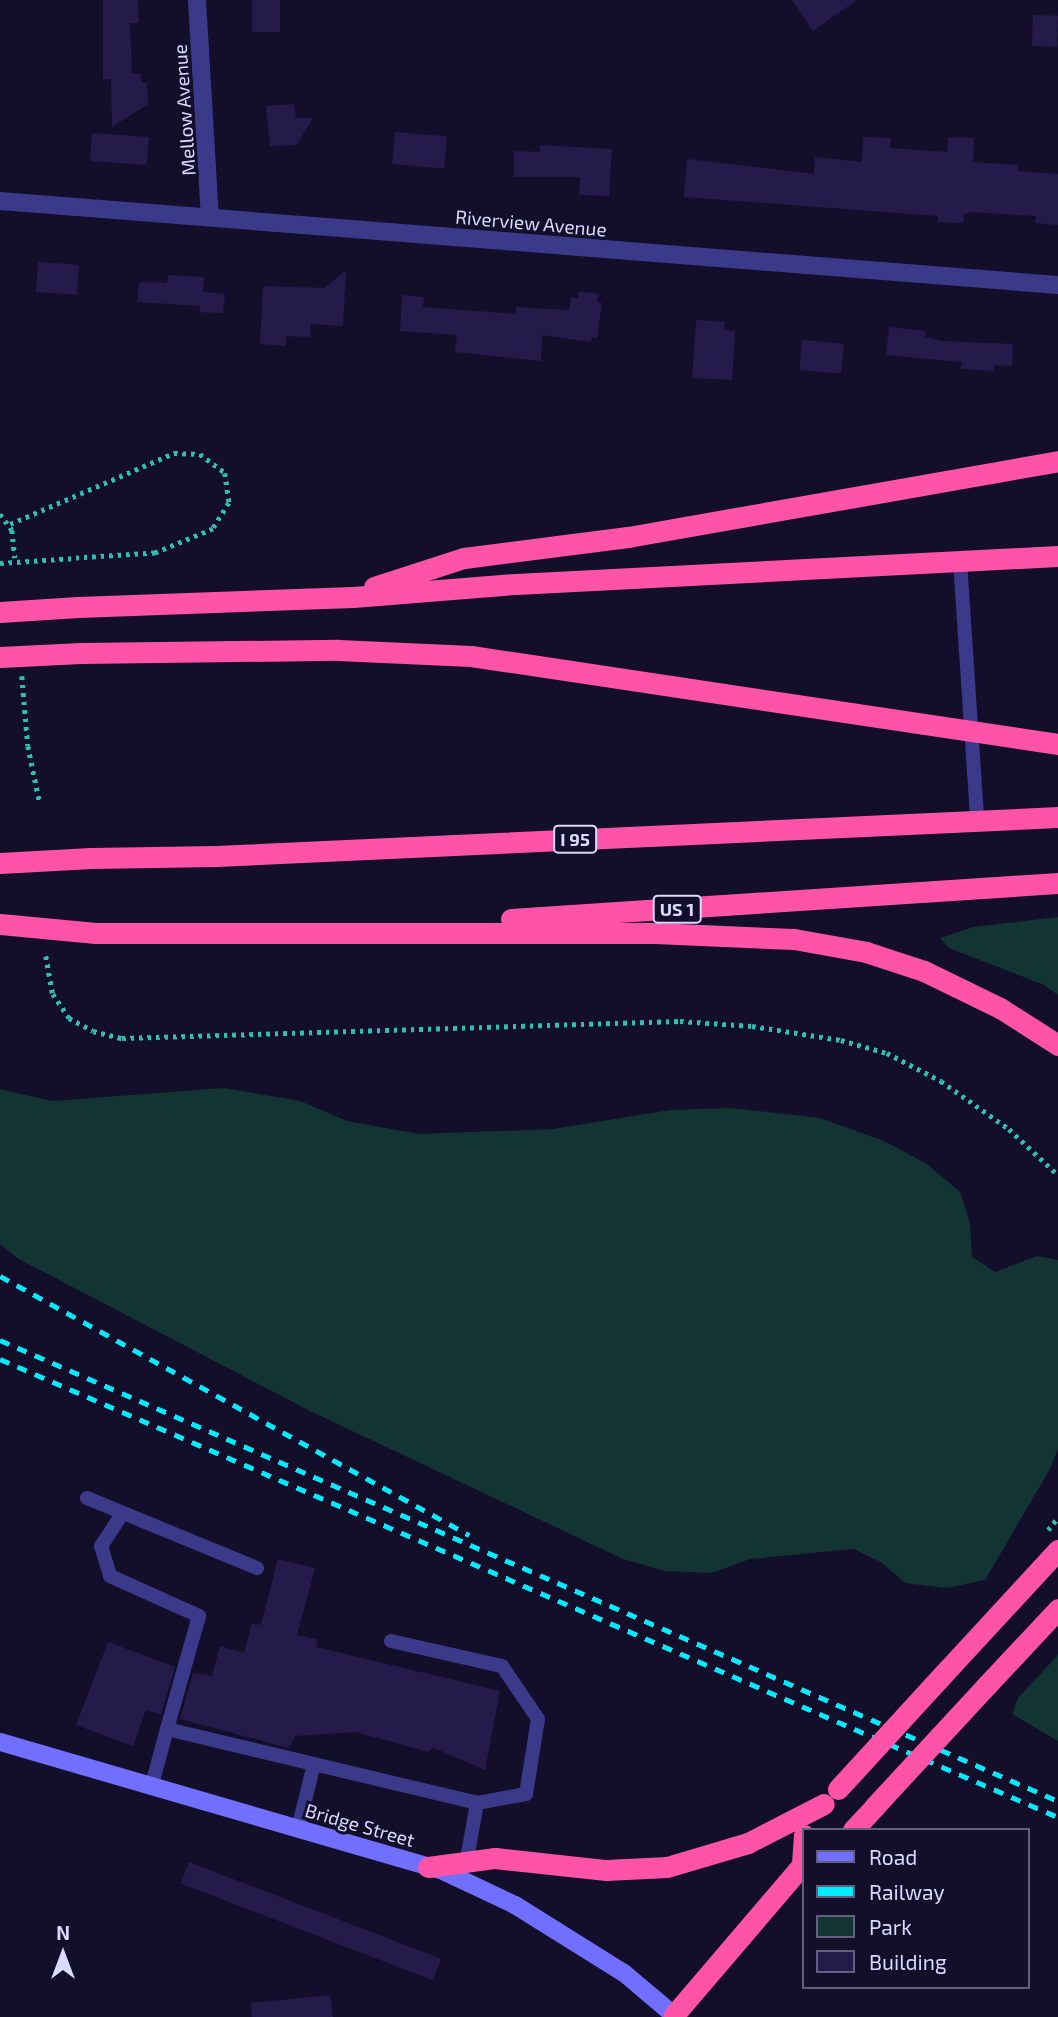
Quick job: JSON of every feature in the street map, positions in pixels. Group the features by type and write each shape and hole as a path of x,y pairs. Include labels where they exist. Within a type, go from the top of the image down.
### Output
{"highway":[{"path":"353,597 464,558 628,537 1058,461"},
{"path":"0,612 353,597 516,583 1058,556"},
{"path":"0,657 81,653 338,650 471,656 1058,744"},
{"name":"I 95","path":"0,863 216,856 1058,817"},
{"name":"US 1","path":"0,924 96,933 296,933 1058,883"},
{"path":"296,933 655,933 794,939 881,956 938,977 1058,1045"},
{"path":"807,1828 831,1796 1058,1550"},
{"path":"855,1828 1058,1609"},
{"path":"428,1867 467,1859 512,1858 606,1870 667,1867 748,1843 831,1796"},
{"path":"674,2016 802,1865"}],"street":[{"name":"Mellow Avenue","path":"197,0 210,218"},
{"name":"Riverview Avenue","path":"0,201 1058,285"},
{"name":"Bridge Street","path":"0,1742 428,1867 515,1905 624,1973 674,2016"}],"lane":[{"path":"960,561 977,820"},
{"path":"87,1498 257,1568"},
{"path":"122,1514 102,1546 110,1576 199,1616 151,1787"},
{"path":"166,1729 477,1803 526,1794 538,1719 502,1666 391,1641"},
{"path":"298,1829 314,1764"},
{"path":"467,1859 477,1803"}],"path":[{"path":"0,563 155,553 213,529 229,503 225,473 201,454 174,453 10,524"},
{"path":"0,514 10,524 15,558"},
{"path":"22,675 28,746 40,804"},
{"path":"46,956 53,994 69,1018 93,1031 122,1038 680,1021 742,1025 841,1040 887,1052 941,1081 1009,1129 1058,1174"}],"green space":[{"path":"1058,917 1058,995 1044,985 949,948 940,938 973,927"},
{"path":"223,1088 300,1101 347,1121 419,1134 553,1129 671,1110 730,1108 820,1118 884,1141 927,1164 960,1192 970,1223 972,1257 995,1272 1037,1256 1058,1260 1058,1449 1050,1469 985,1580 947,1588 905,1583 881,1562 854,1549 750,1559 712,1573 665,1571 623,1559 310,1411 17,1258 0,1244 0,1089 52,1101"},
{"path":"1058,1655 1058,1741 1012,1714 1018,1698"}],"building":[{"path":"103,0 138,0 139,23 130,23 132,74 141,74 141,83 147,83 148,104 112,127 111,79 103,79"},
{"path":"252,0 280,0 280,32 252,32"},
{"path":"792,0 857,0 813,31"},
{"path":"1033,15 1058,16 1057,47 1032,46"},
{"path":"294,104 296,118 313,118 297,145 270,146 266,106"},
{"path":"395,132 447,137 444,168 392,164"},
{"path":"92,133 149,137 147,165 90,161"},
{"path":"863,137 891,138 890,148 947,152 948,137 974,138 973,162 1018,165 1018,171 1058,174 1058,225 1035,223 1036,216 970,212 964,214 963,223 938,222 938,216 684,197 687,159 814,174 815,157 862,162"},
{"path":"540,145 612,149 609,196 579,195 580,177 514,177 514,151 540,152"},
{"path":"38,262 79,265 77,295 36,292"},
{"path":"346,270 343,326 311,324 310,337 286,336 286,346 260,344 263,286 325,288"},
{"path":"168,275 204,277 203,292 225,294 223,313 200,312 200,306 137,302 139,282 167,283"},
{"path":"579,291 599,294 597,302 602,303 597,338 592,337 591,342 542,335 541,361 455,352 457,335 400,331 402,295 424,297 423,307 516,314 516,307 569,310 571,297 578,298"},
{"path":"696,320 725,322 724,330 735,331 732,380 692,378"},
{"path":"889,327 926,331 925,337 942,341 1013,344 1012,366 994,365 994,371 961,369 962,362 886,355"},
{"path":"802,340 844,344 841,374 799,370"},
{"path":"278,1559 315,1568 297,1635 318,1640 316,1647 500,1691 485,1770 432,1747 429,1752 356,1732 295,1736 289,1748 180,1719 193,1673 212,1676 220,1646 244,1653 252,1623 261,1625"},
{"path":"108,1642 175,1667 161,1714 146,1710 133,1746 76,1725"},
{"path":"189,1862 441,1959 433,1980 181,1883"},
{"path":"330,1995 333,2017 252,2017 251,2003"}],"railway":[{"path":"0,1276 469,1535"},
{"path":"0,1340 1058,1801"},
{"path":"0,1359 1058,1817"}]}
